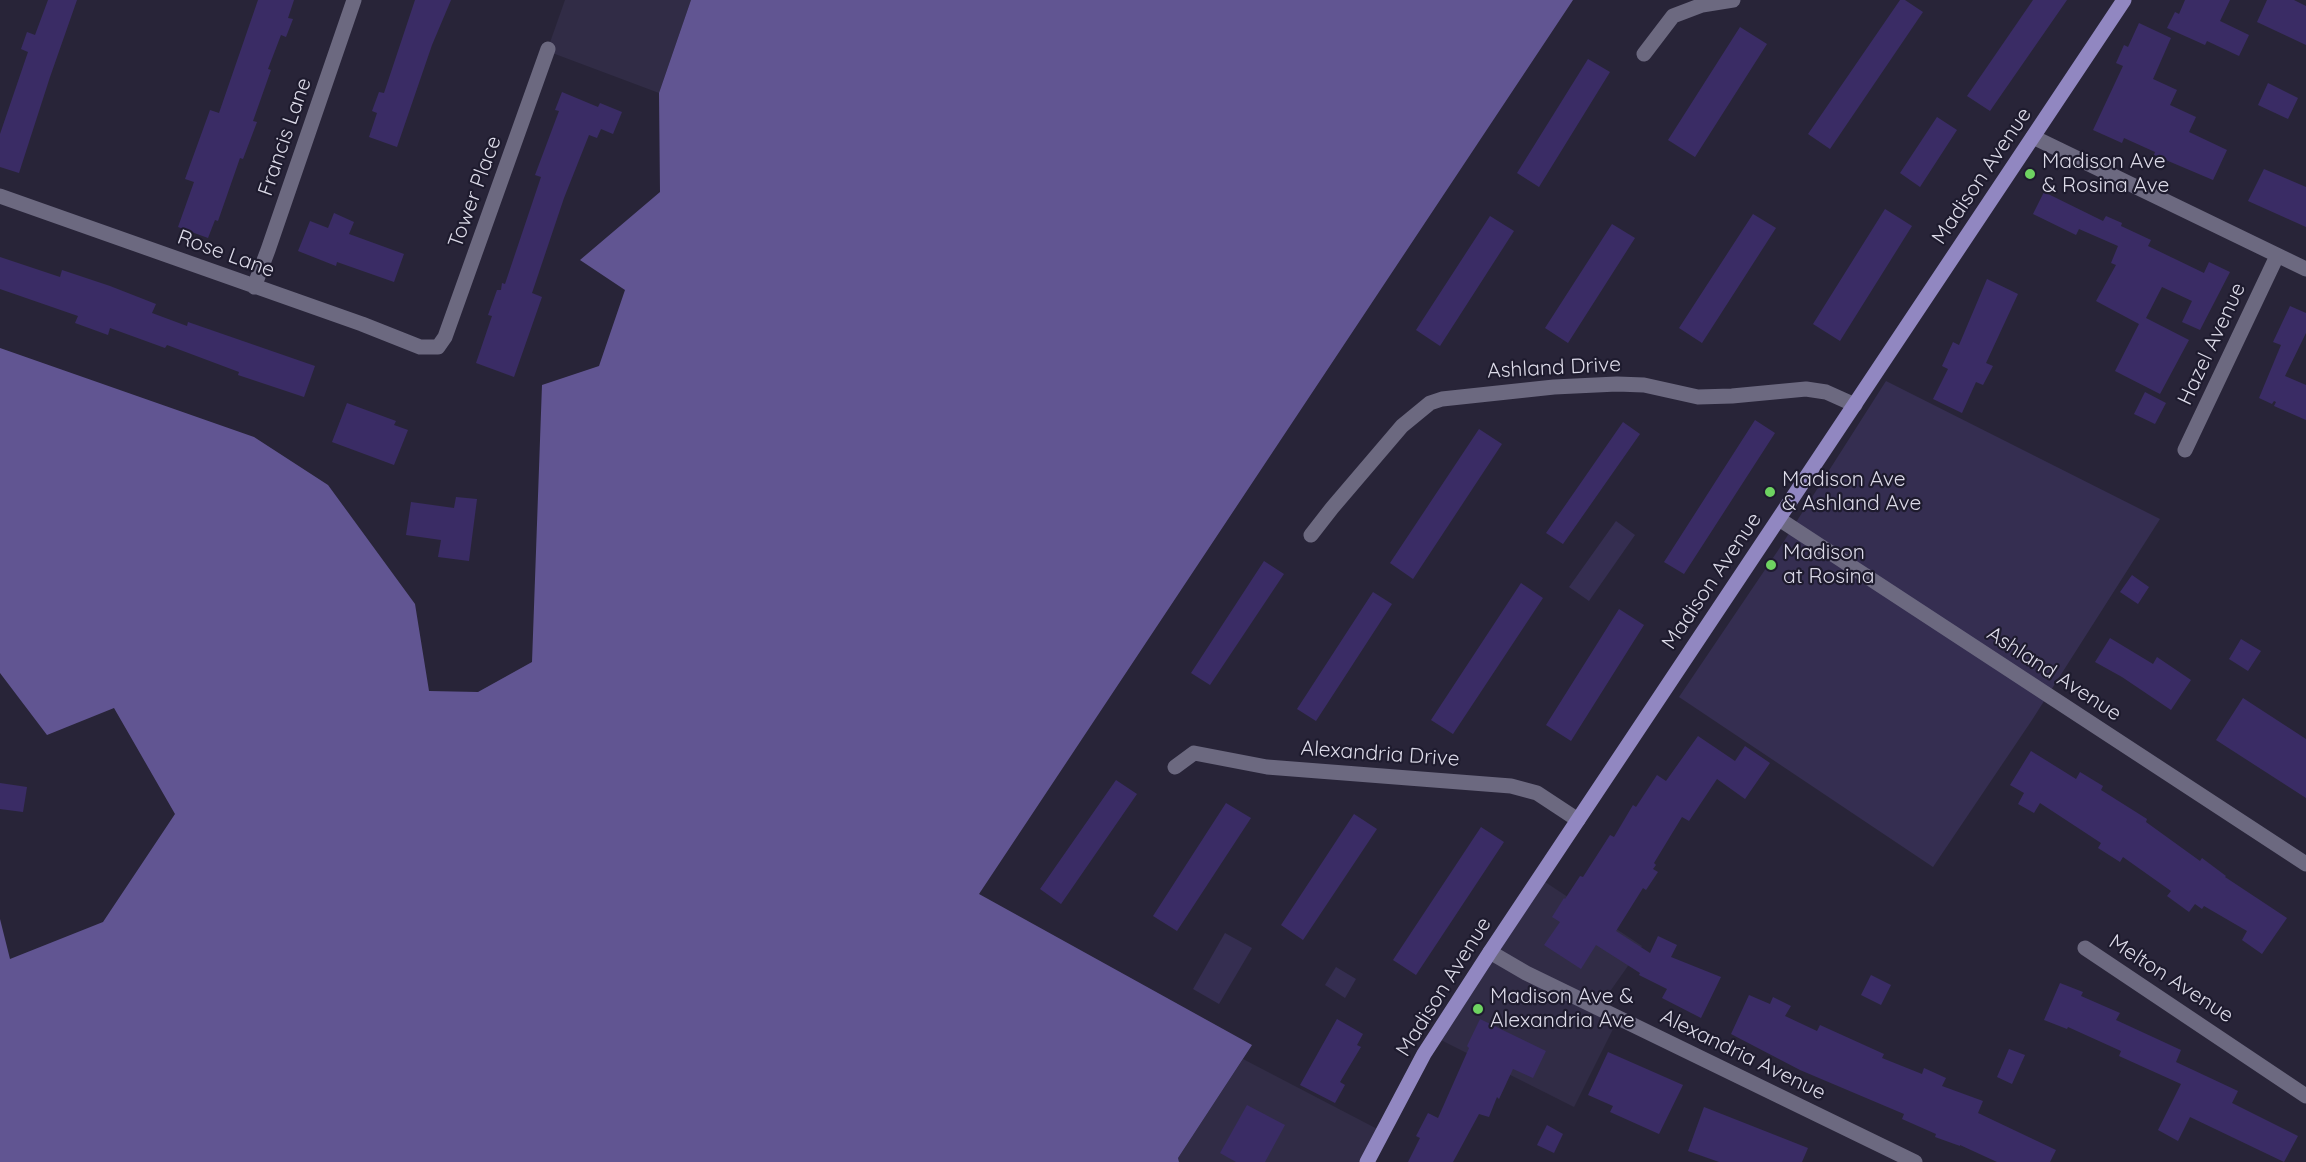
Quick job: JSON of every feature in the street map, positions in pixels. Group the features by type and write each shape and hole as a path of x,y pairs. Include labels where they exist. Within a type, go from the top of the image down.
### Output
{"main road":[{"name":"Madison Avenue","path":"1367,1162 1424,1054 1490,952 2124,0"}],"street":[{"name":"Francis Lane","path":"254,287 354,0"},
{"path":"1644,54 1673,16 1702,5 1733,0"},
{"name":"Tower Place","path":"438,347 449,326 548,49"},
{"path":"2033,137 2306,269"},
{"name":"Rose Lane","path":"0,196 362,324 420,347 438,347"},
{"name":"Hazel Avenue","path":"2185,450 2277,256"},
{"name":"Ashland Drive","path":"1311,536 1402,426 1430,404 1442,399 1554,387 1617,384 1644,385 1698,397 1806,389 1826,392 1855,405"},
{"name":"Ashland Avenue","path":"1779,519 2306,864"},
{"name":"Alexandria Drive","path":"1175,767 1194,753 1267,767 1511,786 1537,793 1578,820"},
{"name":"Melton Avenue","path":"2085,948 2306,1096"},
{"name":"Alexandria Avenue","path":"1490,952 1526,973 1915,1162"}],"shaded area":[{"path":"565,0 691,0 659,93 547,51"},
{"path":"691,0 1573,0 979,894 1252,1045 1178,1158 1179,1162 0,1162 0,919 10,959 103,922 175,814 114,708 47,735 0,673 0,348 254,437 328,485 415,604 429,691 478,692 532,662 542,385 599,366 625,290 580,260 660,192 659,93"},
{"path":"1886,381 2160,519 2032,720 1933,867 1679,697 1779,549"},
{"path":"1616,521 1635,535 1589,601 1569,587"},
{"path":"1539,878 1642,946 1599,1007 1619,1017 1574,1107 1435,1037"},
{"path":"1225,933 1252,948 1219,1004 1193,989"},
{"path":"1336,967 1356,979 1345,998 1325,985"},
{"path":"1243,1059 1383,1132 1367,1162 1179,1162 1178,1158"}],"building":[{"path":"48,0 77,0 19,173 0,167 0,134 28,52 21,49 27,32 35,35"},
{"path":"258,0 294,0 288,18 293,19 286,37 281,35 268,69 271,70 253,121 257,122 243,159 240,158 218,221 215,220 208,238 178,227 194,182 185,179 210,110 219,113"},
{"path":"415,0 451,0 432,45 397,147 369,137 377,113 372,111 379,92 384,93"},
{"path":"1900,0 1905,0 1923,12 1830,149 1808,134"},
{"path":"2033,0 2067,0 1990,111 1967,96"},
{"path":"2185,0 2230,0 2220,21 2249,35 2239,56 2207,41 2205,45 2167,28 2175,12 2179,14"},
{"path":"2267,0 2294,0 2306,6 2306,45 2257,22"},
{"path":"2139,23 2171,38 2153,79 2177,90 2170,105 2196,117 2189,132 2227,150 2213,180 2154,155 2155,152 2124,138 2122,143 2093,130 2123,66 2116,63 2124,45 2128,47"},
{"path":"1740,27 1767,44 1695,157 1668,140"},
{"path":"1588,59 1610,72 1539,187 1517,173"},
{"path":"2268,83 2298,98 2288,119 2258,105"},
{"path":"562,92 598,107 600,103 622,112 613,134 601,129 597,138 589,135 564,198 532,293 542,297 514,377 476,363 492,316 488,315 497,290 501,290 502,283 505,284 541,177 535,175 559,111 555,110"},
{"path":"1937,117 1957,130 1920,187 1900,173"},
{"path":"2264,169 2306,187 2306,227 2248,201"},
{"path":"2044,192 2103,221 2106,216 2122,223 2121,226 2151,240 2148,246 2204,273 2209,262 2230,272 2200,330 2182,322 2192,301 2162,287 2146,318 2189,340 2160,394 2115,371 2139,324 2096,301 2116,265 2111,263 2118,246 2079,229 2076,235 2033,214"},
{"path":"1885,209 1912,226 1840,341 1813,324"},
{"path":"334,213 354,222 349,234 404,254 394,282 337,262 336,266 298,251 310,221 328,228"},
{"path":"1753,214 1776,228 1702,343 1679,328"},
{"path":"1490,216 1514,231 1440,346 1416,330"},
{"path":"1612,224 1635,238 1568,343 1545,328"},
{"path":"0,257 60,277 62,270 110,286 156,304 152,313 187,326 188,322 315,366 304,397 238,375 239,372 167,345 165,348 110,328 108,335 75,323 78,316 0,289"},
{"path":"1987,279 2018,294 1986,363 1993,366 1983,385 1976,382 1962,413 1933,399 1948,369 1942,366 1953,342 1959,345"},
{"path":"2290,306 2306,313 2306,333 2285,376 2306,385 2306,420 2274,406 2276,402 2274,401 2272,404 2259,398 2281,345 2273,342"},
{"path":"2145,392 2166,403 2155,424 2134,414"},
{"path":"347,403 396,421 394,425 408,430 394,465 332,442"},
{"path":"1755,420 1775,433 1684,574 1664,562"},
{"path":"1623,422 1640,434 1563,544 1546,533"},
{"path":"1479,429 1502,444 1413,579 1390,563"},
{"path":"456,497 477,499 469,561 438,557 441,540 406,535 411,502 454,508"},
{"path":"1264,561 1284,574 1210,685 1191,673"},
{"path":"2132,575 2149,587 2138,604 2120,592"},
{"path":"1521,583 1543,598 1453,734 1431,720"},
{"path":"1373,592 1392,604 1316,721 1297,709"},
{"path":"1619,609 1644,625 1571,741 1546,725"},
{"path":"2110,638 2153,664 2157,657 2191,680 2171,710 2095,662"},
{"path":"2241,639 2261,651 2248,671 2229,659"},
{"path":"2243,698 2306,739 2306,798 2216,740"},
{"path":"1698,736 1735,761 1745,746 1770,763 1745,799 1717,779 1689,821 1682,817 1654,863 1656,865 1653,869 1658,872 1646,890 1643,888 1616,931 1650,953 1658,936 1677,945 1671,957 1721,977 1701,1018 1662,998 1667,989 1639,975 1640,973 1596,945 1581,969 1544,945 1560,922 1552,917 1580,876 1583,877 1610,835 1614,837 1633,805 1636,807 1657,775 1666,781"},
{"path":"2031,751 2076,779 2080,772 2103,786 2101,790 2147,819 2146,822 2200,861 2202,858 2225,877 2287,918 2262,954 2242,940 2247,931 2204,906 2202,909 2195,904 2189,912 2167,896 2171,891 2123,857 2120,862 2098,848 2101,843 2040,803 2034,813 2018,804 2024,793 2010,785"},
{"path":"1116,780 1137,794 1061,904 1040,889"},
{"path":"0,783 27,787 23,812 0,809"},
{"path":"1226,803 1251,818 1177,931 1153,916"},
{"path":"1354,814 1377,829 1303,940 1281,925"},
{"path":"1481,827 1504,842 1416,975 1393,960"},
{"path":"1871,975 1891,985 1881,1005 1861,995"},
{"path":"2060,983 2083,992 2081,996 2120,1013 2116,1020 2181,1050 2176,1062 2238,1091 2232,1103 2298,1136 2284,1162 2190,1117 2178,1141 2158,1130 2181,1084 2119,1056 2121,1051 2068,1027 2067,1029 2044,1020"},
{"path":"1749,995 1770,1004 1773,997 1791,1006 1785,1016 1817,1031 1820,1025 1884,1054 1882,1058 1922,1074 1924,1068 1946,1078 1942,1086 1983,1101 1978,1113 2056,1150 2050,1162 1997,1162 1960,1145 1935,1137 1936,1134 1902,1119 1904,1114 1800,1070 1731,1034"},
{"path":"1337,1019 1363,1034 1357,1045 1361,1047 1340,1082 1345,1085 1335,1103 1300,1085"},
{"path":"1480,1019 1546,1051 1533,1078 1513,1069 1489,1117 1479,1114 1453,1162 1408,1162 1420,1138 1416,1136 1428,1113 1438,1118"},
{"path":"2009,1049 2025,1055 2012,1084 1997,1077"},
{"path":"1608,1052 1683,1085 1659,1134 1610,1112 1613,1106 1588,1095"},
{"path":"1247,1105 1285,1125 1265,1162 1236,1162 1220,1153"},
{"path":"1704,1107 1808,1148 1802,1162 1719,1162 1688,1151"},
{"path":"1547,1125 1563,1134 1554,1153 1537,1145"}],"place":[{"name":"Madison Ave & Rosina Ave","path":"2030,174"},
{"name":"Madison Ave & Ashland Ave","path":"1770,492"},
{"name":"Madison at Rosina","path":"1771,565"},
{"name":"Madison Ave & Alexandria Ave","path":"1478,1009"}]}
